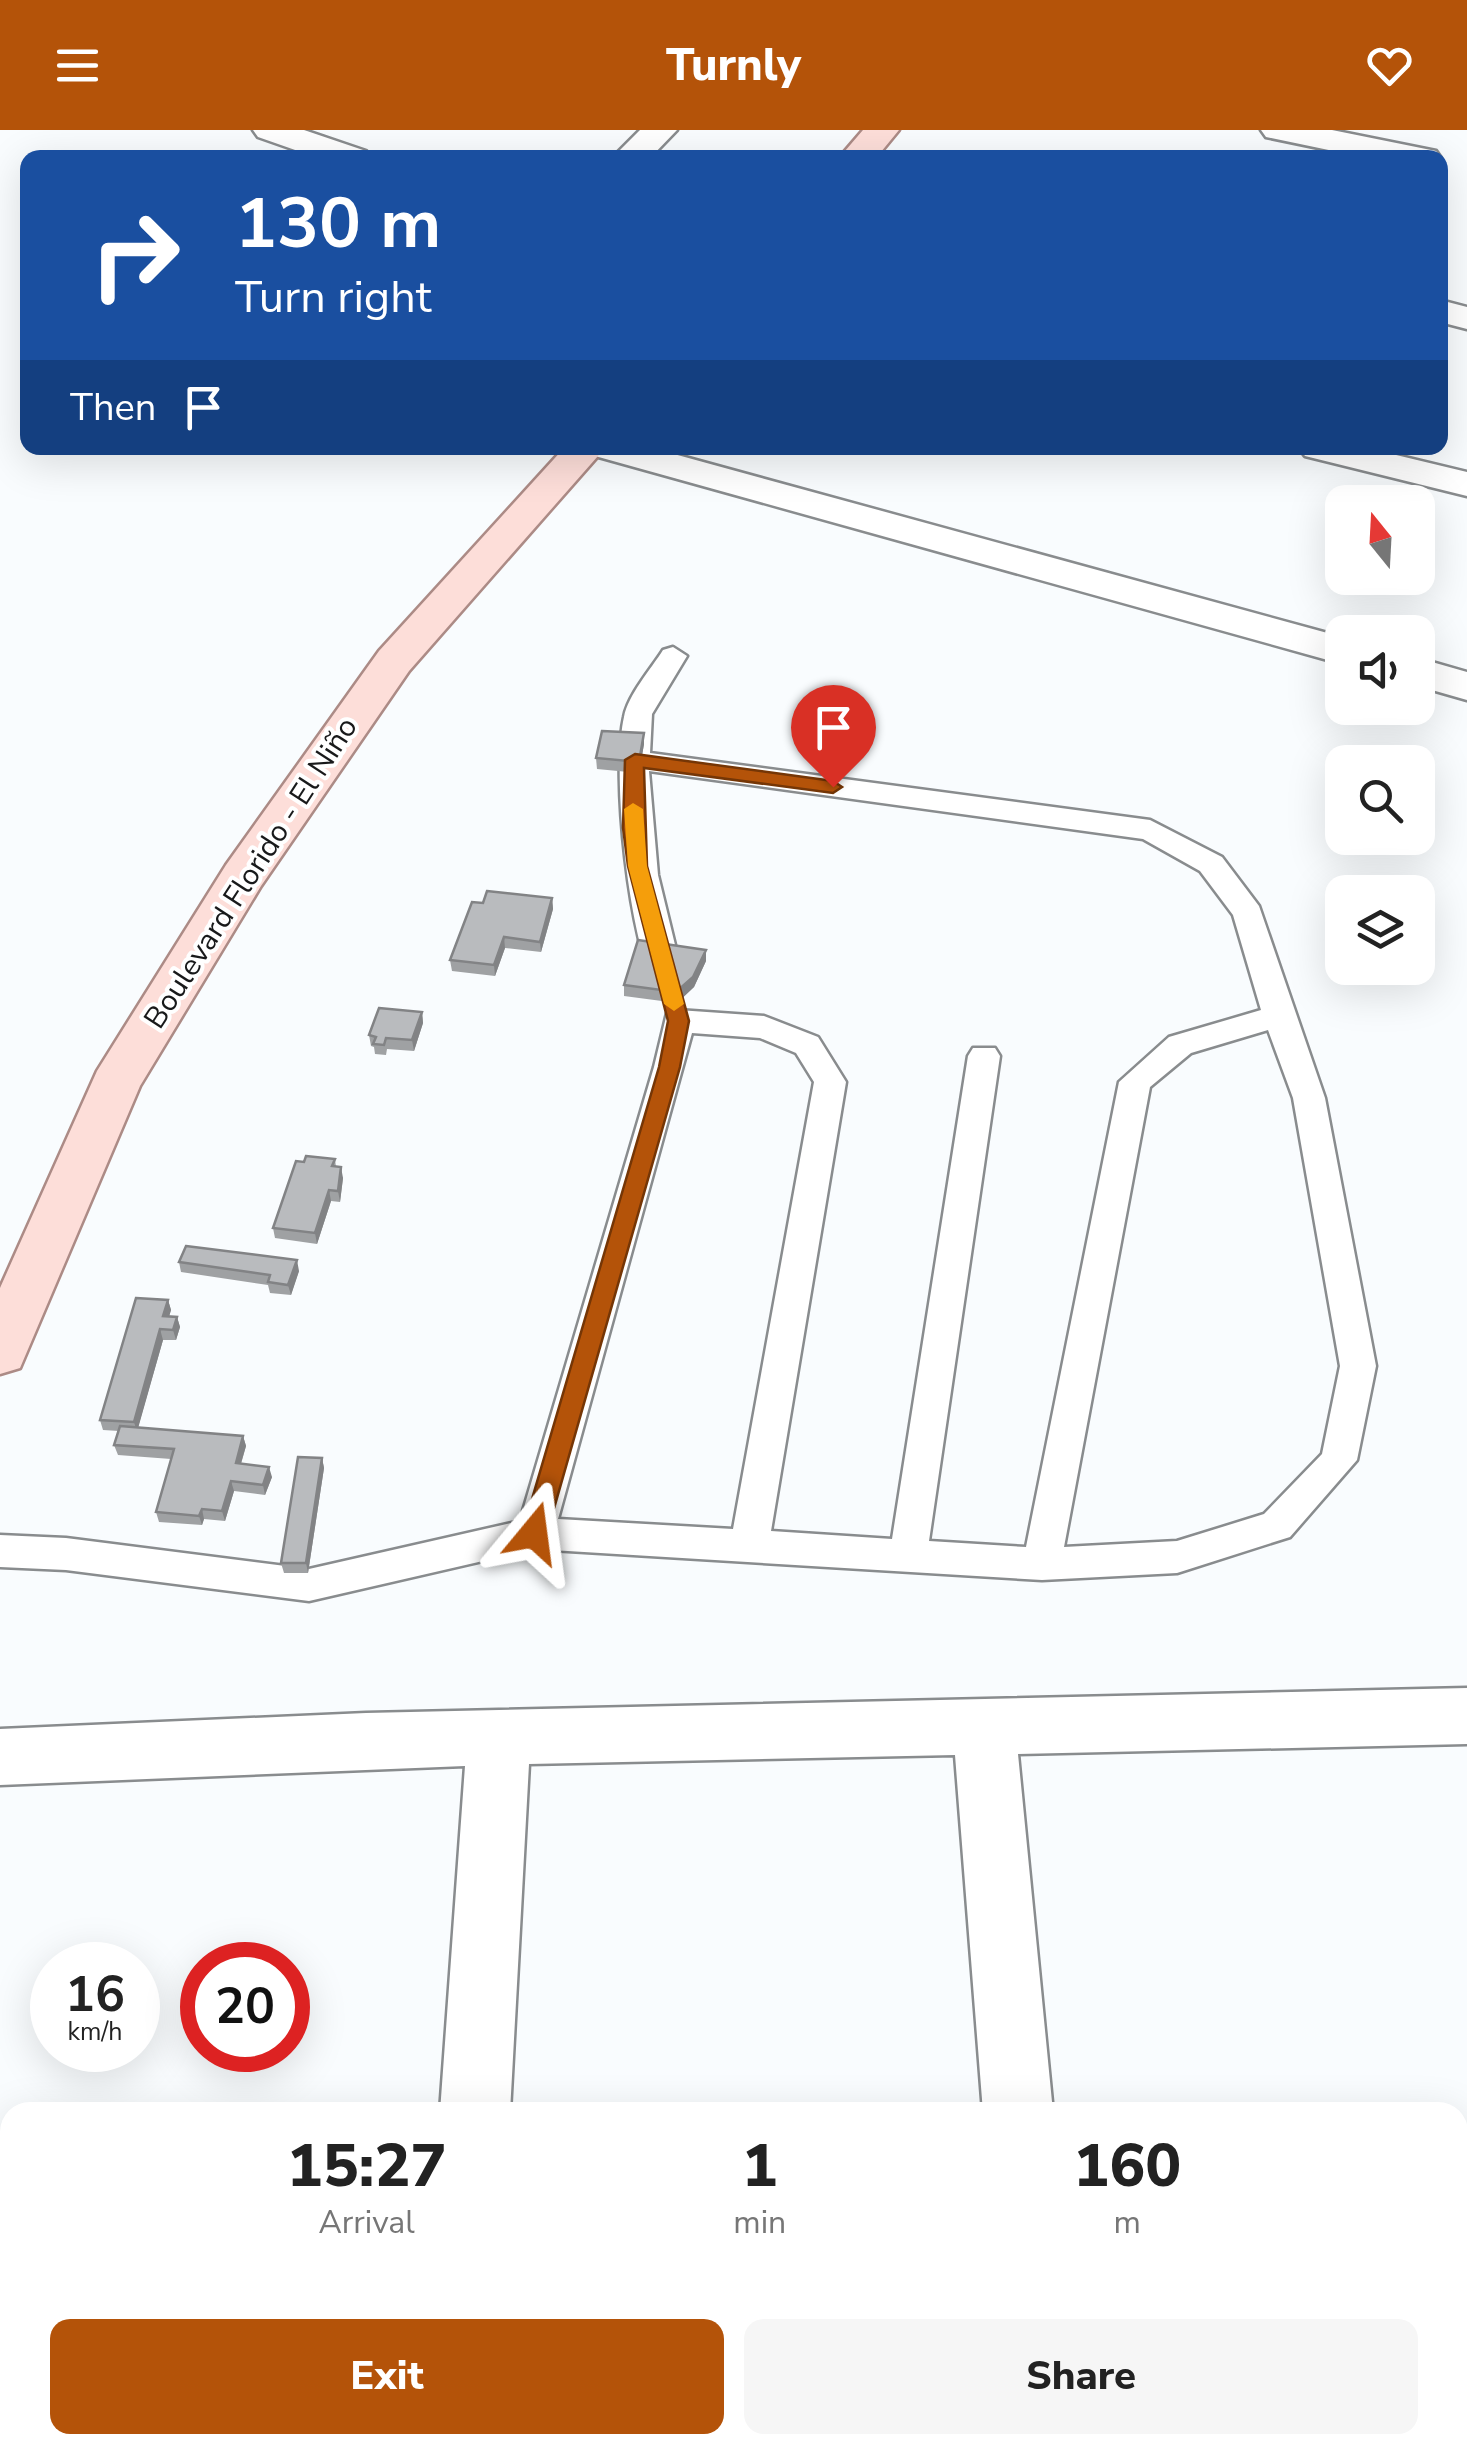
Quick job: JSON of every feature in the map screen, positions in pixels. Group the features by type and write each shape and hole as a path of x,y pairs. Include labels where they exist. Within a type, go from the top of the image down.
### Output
{"main road":[{"path":"863,150 882,130"},
{"name":"Boulevard Florido - El Niño","path":"0,1352 115,1084 243,876 394,661 579,455"}],"street":[{"path":"270,130 330,150"},
{"path":"354,150 375,130"},
{"path":"638,150 660,130"},
{"path":"1278,130 1385,150"},
{"path":"634,455 1325,646"},
{"path":"1348,455 1467,484"},
{"path":"1435,677 1467,686"},
{"path":"0,1757 256,1742 984,1730 1467,1716"},
{"path":"984,1730 1017,2102"},
{"path":"476,2102 499,1737"}],"lane":[{"path":"534,1533 670,1067 678,1021 638,866 633,828 638,714 673,656"},
{"path":"0,1551 66,1554 308,1585 534,1533 1042,1564 1176,1557 1277,1526 1339,1460 1358,1366 1309,1098 1248,913 1211,864 1150,830 635,760"},
{"path":"1042,1564 1135,1082 1180,1045 1279,1016"},
{"path":"678,1021 764,1028 808,1044 830,1082 749,1546"},
{"path":"908,1556 984,1056"}],"building":[{"path":"602,731 644,733 639,762 596,758"},
{"path":"487,891 552,898 540,942 504,937 494,965 450,960 472,902 483,903"},
{"path":"638,940 706,950 693,977 676,992 624,985"},
{"path":"379,1008 422,1012 412,1040 386,1038 384,1045 373,1044 376,1037 369,1035"},
{"path":"306,1156 335,1159 332,1166 341,1167 338,1191 329,1190 315,1233 273,1228 296,1161 304,1162"},
{"path":"186,1246 297,1260 288,1285 268,1282 270,1275 179,1262"},
{"path":"136,1298 168,1300 163,1316 177,1317 173,1330 160,1329 134,1422 100,1420"},
{"path":"120,1426 243,1436 236,1463 269,1467 263,1485 231,1481 222,1511 202,1509 199,1516 156,1512 174,1449 114,1445"},
{"path":"298,1457 322,1458 306,1563 281,1563"}],"slow traffic":[{"path":"633,809 638,866 674,1004"}],"route":[{"path":"534,1533 670,1067 678,1021 638,866 633,828 635,760 833,787"}]}
